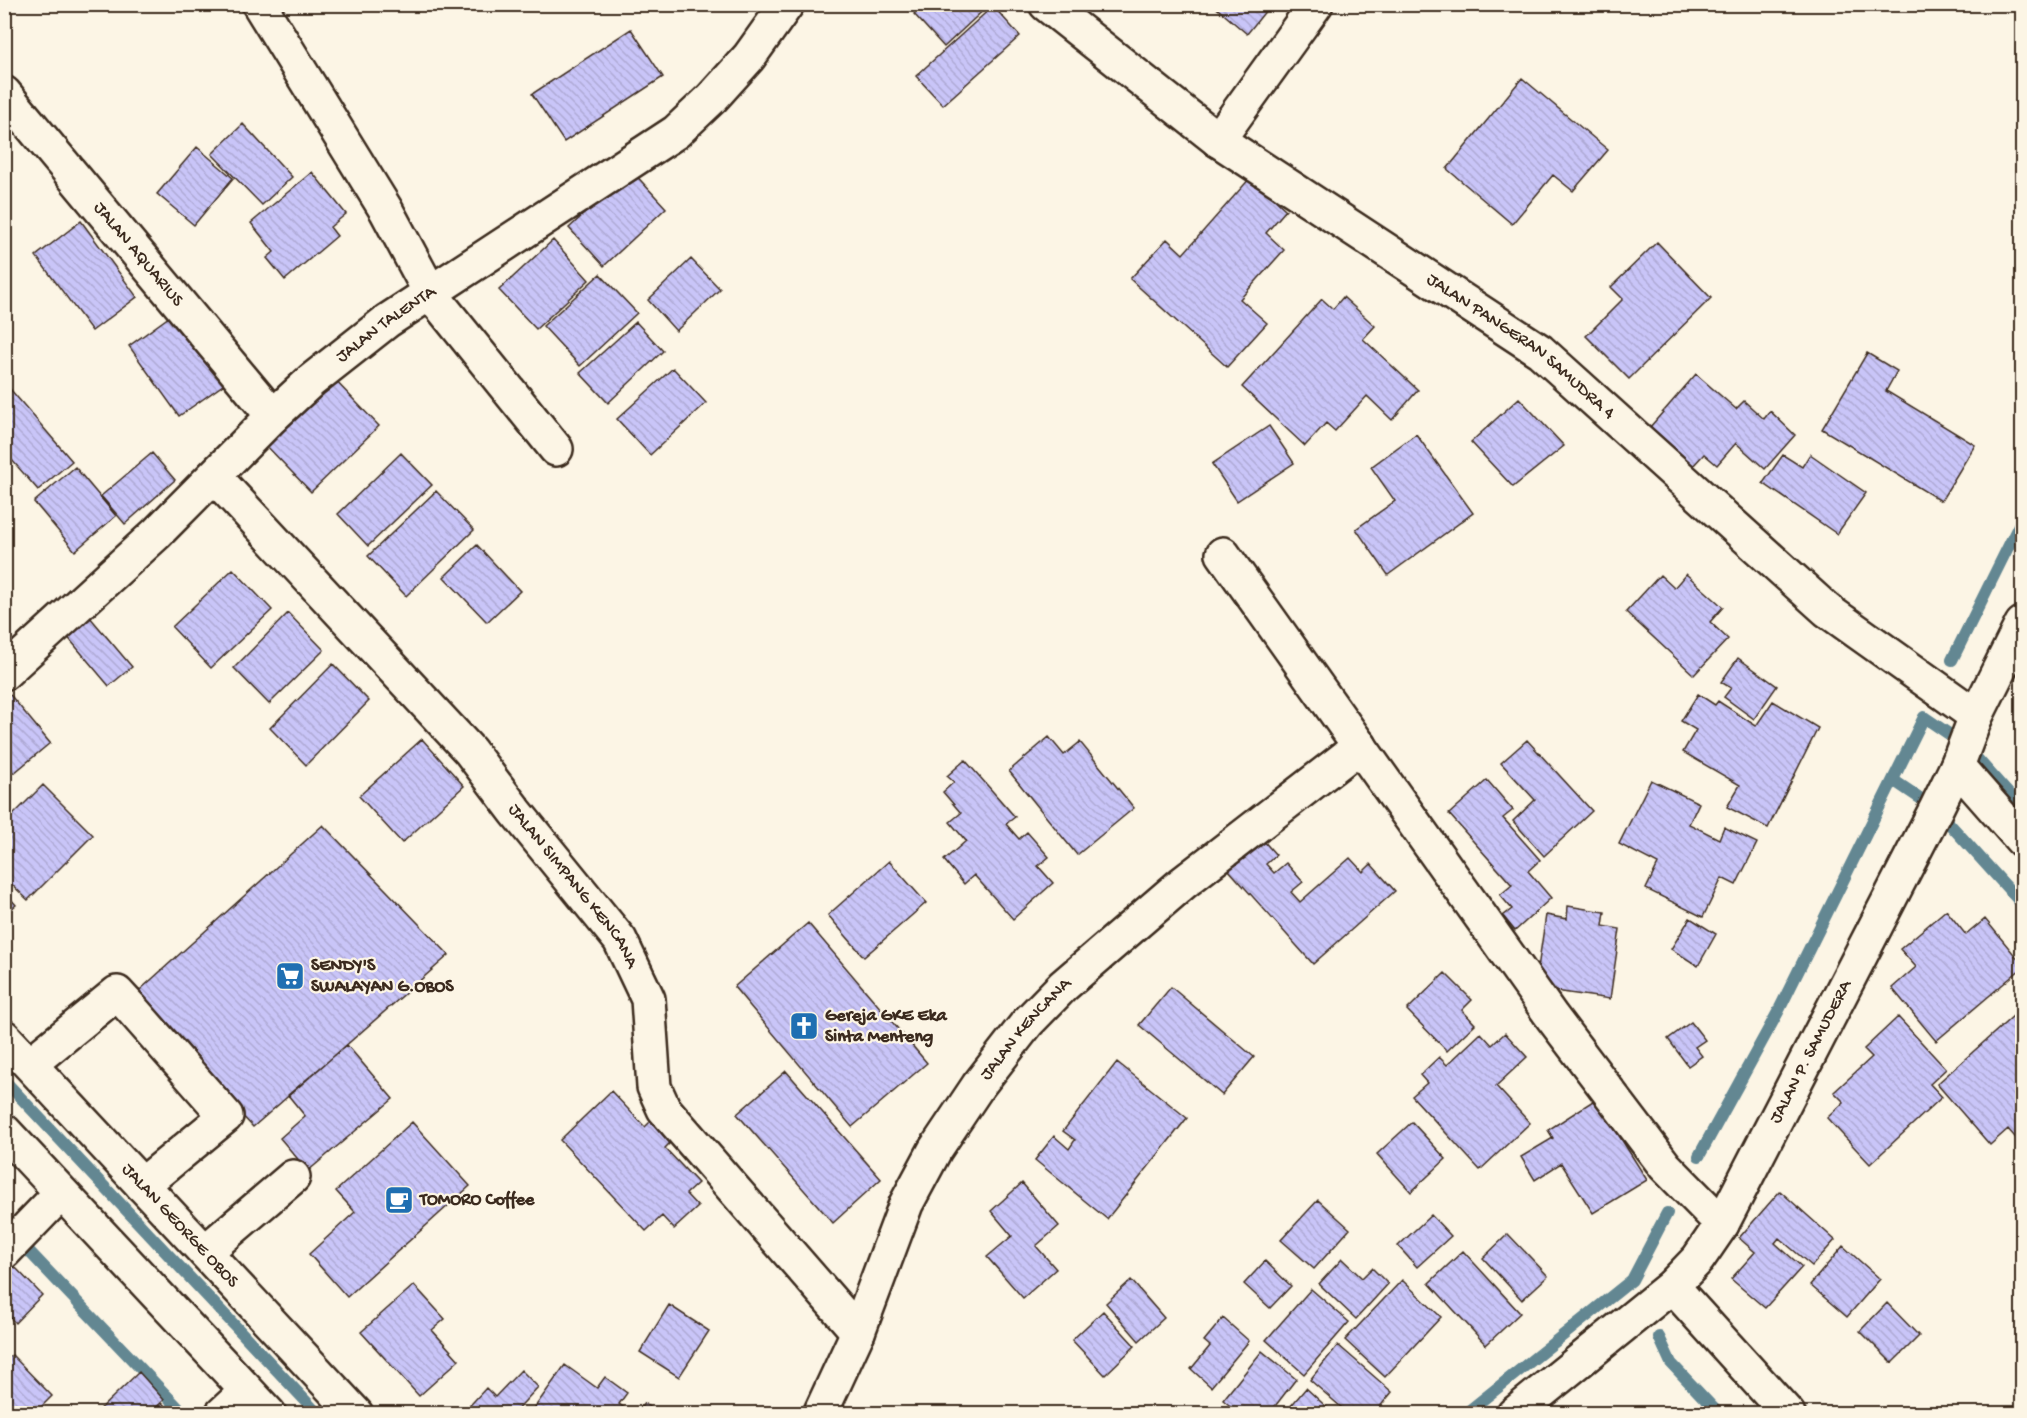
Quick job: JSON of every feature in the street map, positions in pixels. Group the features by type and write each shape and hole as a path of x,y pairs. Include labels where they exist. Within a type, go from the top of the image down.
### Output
{"street":[{"path":"259,4 386,210 431,294 556,449"},
{"name":"JALAN TALENTA","path":"4,673 156,534 312,380 387,321 676,132 712,98 749,57 787,4"},
{"name":"JALAN PANGERAN SAMUDRA 4","path":"1046,4 1218,140 1540,351 1827,610 1976,716"},
{"path":"1218,140 1316,4"},
{"name":"JALAN AQUARIUS","path":"4,93 273,416"},
{"name":"JALAN SIMPANG KENCANA","path":"214,476 470,751 516,812 620,940 648,999 654,1087 664,1109 858,1332"},
{"path":"1223,554 1552,1017 1665,1166 1722,1224"},
{"name":"JALAN P. SAMUDERA","path":"1514,1413 1672,1286 1698,1259 1722,1224 1957,766 1976,716 2022,624"},
{"name":"JALAN KENCANA","path":"820,1413 858,1332 906,1204 935,1150 978,1086 1027,1023 1063,986 1174,890 1360,746"},
{"path":"1957,766 2022,840"},
{"path":"30,1064 117,993 226,1116 142,1185"},
{"name":"JALAN GEORGE OBOS","path":"4,1036 357,1413"},
{"path":"4,1131 257,1402 222,1413"},
{"path":"205,1252 293,1178"},
{"path":"4,1252 61,1193"},
{"path":"1672,1286 1788,1413"}],"building":[{"path":"923,4 990,4 944,47 914,14"},
{"path":"1212,4 1271,4 1247,34"},
{"path":"993,6 1020,36 943,105 916,76"},
{"path":"631,29 663,77 564,142 532,94"},
{"path":"1522,78 1608,150 1573,191 1553,175 1512,224 1447,169"},
{"path":"243,124 292,177 262,205 212,154"},
{"path":"197,147 233,178 194,225 157,194"},
{"path":"631,170 666,208 604,266 569,228"},
{"path":"312,172 346,214 330,227 337,236 285,280 267,258 274,252 251,223"},
{"path":"1251,177 1286,210 1266,233 1284,250 1240,299 1267,323 1227,367 1130,279 1167,239 1183,254"},
{"path":"81,221 137,297 92,331 36,256"},
{"path":"553,240 589,280 536,329 499,290"},
{"path":"1657,242 1711,298 1629,379 1586,336 1623,299 1611,287"},
{"path":"691,259 720,289 676,331 648,300"},
{"path":"600,274 637,313 580,366 543,326"},
{"path":"1343,297 1375,326 1363,339 1418,390 1392,420 1367,396 1335,431 1326,423 1305,446 1242,387 1322,299 1333,309"},
{"path":"180,309 230,380 179,416 129,346"},
{"path":"636,322 663,351 608,403 580,373"},
{"path":"1867,353 1897,371 1886,391 1975,445 1941,501 1822,429"},
{"path":"673,368 706,403 650,455 617,419"},
{"path":"1696,374 1736,409 1744,401 1764,419 1770,411 1795,435 1765,469 1736,443 1717,465 1704,454 1693,466 1650,427"},
{"path":"330,375 379,426 311,492 262,441"},
{"path":"4,382 72,461 38,490 4,451"},
{"path":"1519,398 1564,446 1513,487 1471,442"},
{"path":"1269,426 1294,463 1237,501 1212,464"},
{"path":"1416,434 1473,513 1388,575 1356,529 1395,501 1371,467"},
{"path":"152,453 175,480 125,524 101,496"},
{"path":"401,453 432,485 368,546 338,514"},
{"path":"1810,454 1866,493 1837,534 1763,483 1783,455 1802,467"},
{"path":"75,467 116,516 75,551 34,502"},
{"path":"436,491 474,530 406,596 368,556"},
{"path":"477,545 520,591 487,622 444,577"},
{"path":"233,569 272,610 211,668 172,627"},
{"path":"1686,574 1723,607 1710,622 1728,639 1694,675 1626,612 1660,575 1674,588"},
{"path":"288,613 324,650 269,704 234,668"},
{"path":"89,616 132,667 109,686 66,635"},
{"path":"1738,658 1777,686 1754,719 1724,697 1731,688 1721,682"},
{"path":"333,664 369,701 306,765 270,728"},
{"path":"7,691 50,743 14,773 4,762 4,693"},
{"path":"1698,694 1715,705 1718,701 1756,726 1773,701 1818,728 1768,828 1727,807 1740,785 1683,752 1696,730 1681,721"},
{"path":"1049,737 1064,755 1080,742 1134,808 1077,855 1009,771"},
{"path":"422,739 464,786 402,843 359,796"},
{"path":"1527,740 1592,811 1544,856 1513,821 1535,800 1501,763"},
{"path":"965,760 1015,817 1006,824 1019,839 1027,832 1049,857 1038,866 1053,883 1013,919 974,875 964,884 944,860 966,841 950,822 961,813 943,792 954,782 947,776"},
{"path":"1487,780 1513,810 1503,818 1540,860 1528,871 1551,898 1515,931 1503,916 1512,909 1500,895 1512,885 1449,814"},
{"path":"1651,780 1699,803 1689,824 1719,839 1724,827 1757,843 1736,885 1722,878 1703,917 1646,889 1658,864 1619,844"},
{"path":"43,785 93,835 28,900 4,877 4,824"},
{"name":"SENDY'S SWALAYAN G.OBOS","path":"323,825 449,955 253,1127 131,998"},
{"path":"1262,839 1276,855 1266,864 1274,873 1286,863 1303,882 1291,892 1300,902 1350,858 1363,872 1371,864 1395,891 1313,964 1228,869"},
{"path":"889,861 926,903 864,957 828,915"},
{"path":"4,891 16,905 4,915"},
{"path":"1568,906 1605,912 1603,926 1620,929 1610,999 1535,988 1546,915 1567,919"},
{"path":"1946,910 1966,935 1985,919 2022,964 2022,968 1936,1041 1892,988 1916,967 1900,949"},
{"path":"1690,918 1716,934 1698,966 1671,949"},
{"path":"808,923 927,1063 852,1127 734,987"},
{"path":"1445,973 1472,1000 1462,1010 1475,1024 1447,1051 1407,1010"},
{"path":"1171,987 1254,1057 1222,1095 1139,1025"},
{"path":"2022,1008 2022,1142 2021,1144 2008,1129 1990,1145 1937,1084"},
{"path":"1898,1017 1946,1069 1930,1084 1942,1097 1870,1164 1827,1118 1844,1102 1834,1092 1872,1057 1864,1049"},
{"path":"1691,1022 1705,1040 1695,1047 1702,1056 1688,1066 1668,1039"},
{"path":"1481,1033 1492,1045 1505,1033 1527,1057 1496,1086 1530,1123 1480,1170 1412,1096 1427,1083 1420,1075 1439,1057 1447,1065"},
{"path":"347,1045 393,1099 308,1171 280,1138 305,1116 288,1095"},
{"path":"1117,1062 1187,1118 1107,1219 1035,1160 1054,1136 1069,1149 1075,1140 1063,1131"},
{"path":"786,1071 881,1179 833,1223 737,1114"},
{"path":"611,1091 645,1127 656,1116 676,1137 665,1148 698,1183 686,1194 698,1207 674,1229 662,1216 646,1231 560,1140"},
{"path":"1596,1099 1647,1180 1593,1213 1561,1163 1535,1180 1521,1157 1553,1138 1548,1130"},
{"name":"TOMORO Coffee","path":"412,1122 470,1186 347,1297 309,1254 355,1212 336,1191"},
{"path":"1412,1122 1446,1159 1411,1192 1377,1154"},
{"path":"1022,1183 1059,1226 1036,1246 1056,1269 1023,1298 987,1257 1012,1236 991,1211"},
{"path":"1780,1191 1835,1240 1812,1266 1779,1238 1775,1243 1802,1267 1765,1308 1731,1279 1755,1252 1739,1238"},
{"path":"1318,1200 1350,1229 1314,1269 1281,1240"},
{"path":"1431,1215 1451,1236 1417,1267 1398,1246"},
{"path":"1508,1234 1548,1276 1522,1300 1483,1258"},
{"path":"1843,1246 1880,1279 1847,1317 1810,1285"},
{"path":"1463,1251 1520,1313 1486,1345 1429,1283"},
{"path":"1342,1259 1362,1278 1372,1268 1388,1284 1356,1319 1319,1284"},
{"path":"1265,1261 1291,1286 1270,1308 1244,1284"},
{"path":"12,1264 42,1295 15,1323 8,1315 4,1318 4,1271"},
{"path":"1131,1280 1164,1318 1139,1341 1106,1303"},
{"path":"1402,1280 1441,1317 1385,1377 1345,1340"},
{"path":"414,1285 445,1319 432,1330 459,1360 419,1396 361,1332"},
{"path":"1311,1289 1349,1322 1304,1374 1266,1340"},
{"path":"1887,1303 1919,1336 1892,1363 1860,1331"},
{"path":"669,1305 709,1331 679,1377 640,1352"},
{"path":"1103,1311 1135,1346 1105,1375 1072,1340"},
{"path":"1223,1318 1249,1341 1211,1387 1191,1369 1210,1346 1204,1341"},
{"path":"1338,1345 1392,1392 1374,1414 1349,1414 1310,1380"},
{"path":"1262,1351 1296,1379 1269,1414 1240,1414 1223,1400"},
{"path":"12,1355 52,1396 34,1414 4,1414 4,1362"},
{"path":"565,1365 597,1388 605,1377 627,1393 619,1404 633,1414 530,1414"},
{"path":"521,1370 538,1387 513,1414 462,1414 486,1388 495,1397"},
{"path":"139,1372 164,1400 149,1414 95,1414"},
{"path":"1306,1388 1334,1414 1284,1414"},
{"path":"162,1403 174,1414 151,1414"},
{"path":"644,1403 658,1414 637,1414"}],"waterway":[{"path":"1952,660 2022,519"},
{"path":"1699,1156 1778,1012 1924,717 1965,745 2022,809"},
{"path":"1893,780 1936,809 2022,904"},
{"path":"4,1080 318,1414"},
{"path":"1465,1414 1632,1280 1667,1213"},
{"path":"4,1225 184,1414"},
{"path":"1659,1337 1671,1363 1719,1414"}],"place":[{"name":"SENDY'S SWALAYAN G.OBOS","path":"290,976"},
{"name":"Gereja GKE Eka Sinta Menteng","path":"804,1026"},
{"name":"TOMORO Coffee","path":"399,1200"}]}
